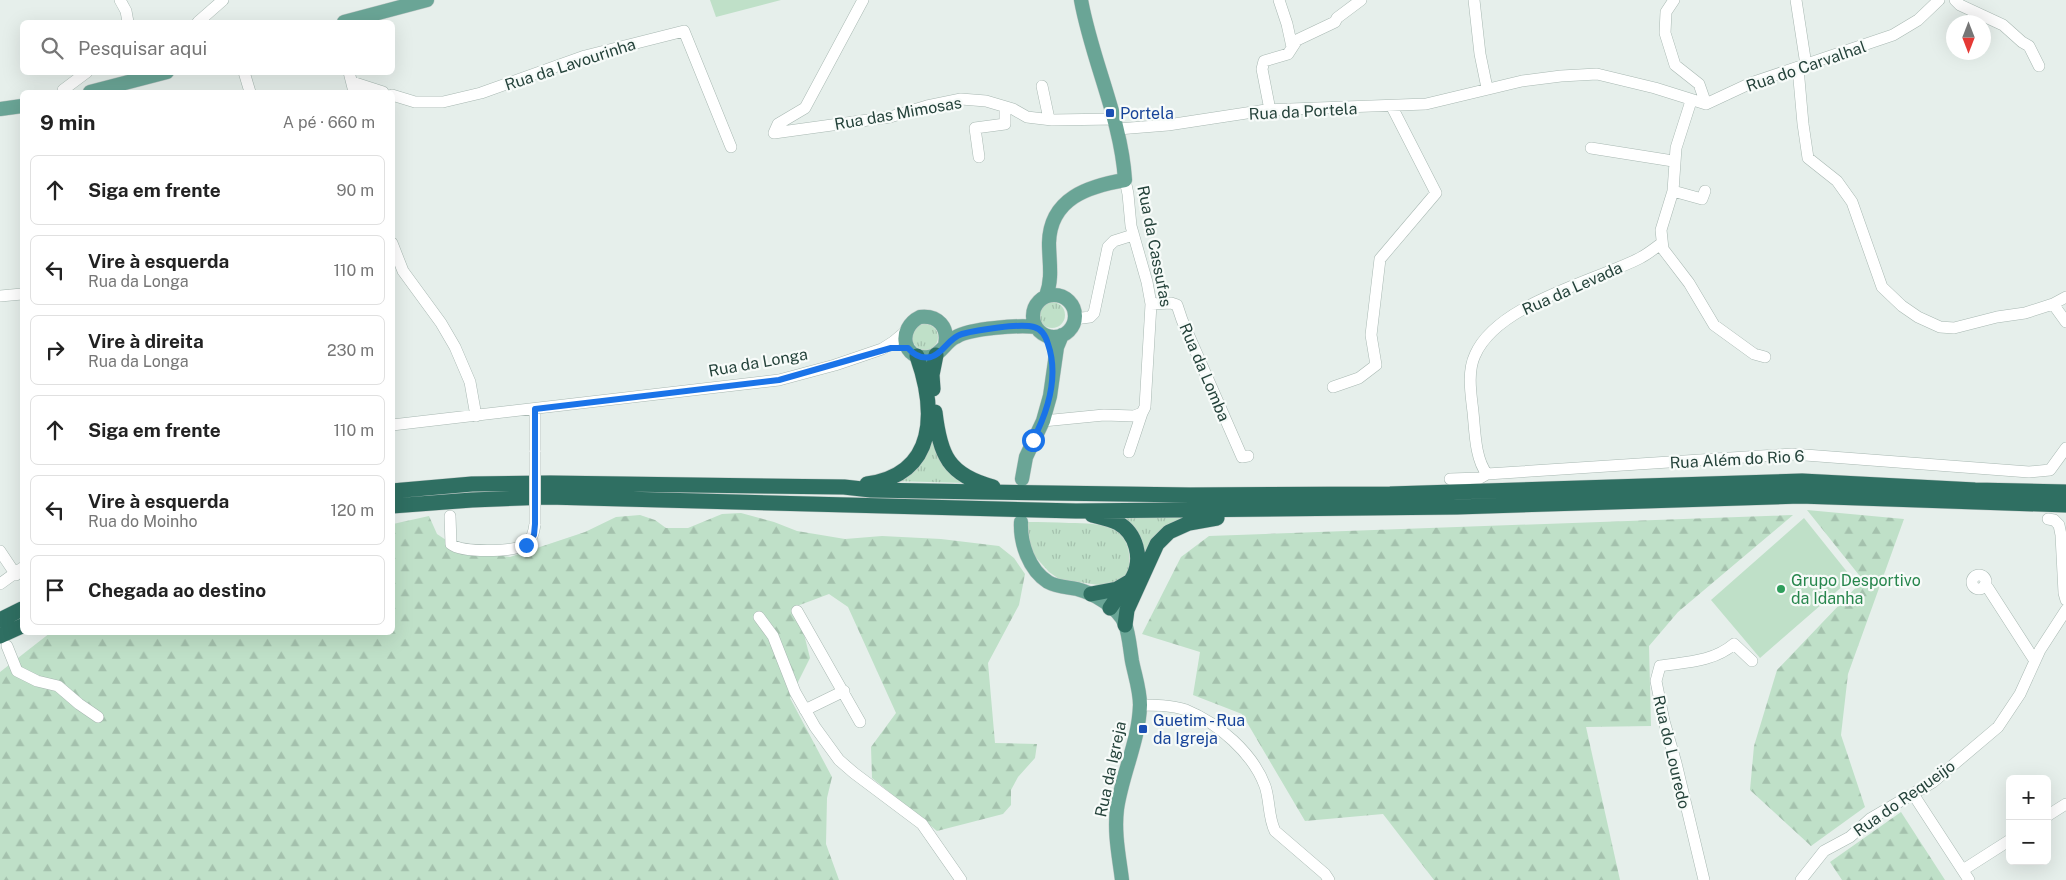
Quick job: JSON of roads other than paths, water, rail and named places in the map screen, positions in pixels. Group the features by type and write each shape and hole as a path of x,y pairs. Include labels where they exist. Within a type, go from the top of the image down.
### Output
{"highway":[{"path":"940,350 932,376 938,434 945,456 967,478 978,483 1014,492"},
{"path":"844,487 881,482 904,471 919,457 926,434 928,412 924,376 912,352"},
{"path":"395,491 472,484 550,482 1190,495 1390,494 1802,481 1975,490 2066,492"},
{"path":"395,506 472,500 548,498 1076,511 1240,511 1457,507 1800,496 2066,505"},
{"path":"1076,511 1118,523 1133,535 1138,554 1138,566 1127,610 1126,625"},
{"path":"1110,608 1130,597 1134,585 1152,554 1169,532 1189,523 1240,511"},
{"path":"1091,594 1134,585"},
{"path":"0,620 20,610"},
{"path":"3,641 20,628"}],"main road":[{"path":"352,20 427,0"},
{"name":"Rua da Cassufas","path":"1081,0 1116,124 1125,180"},
{"path":"109,90 157,75"},
{"path":"0,109 20,106"},
{"path":"1062,296 1046,296 1051,278 1049,241 1051,227 1056,215 1073,197 1084,190 1096,185 1125,180"},
{"path":"1022,479 1026,457 1043,421 1057,348 1062,335 1068,331 1074,319 1073,308 1062,296 1051,278"},
{"name":"Rua da Longa","path":"905,332 913,320 927,316 940,322 944,327 959,329 1013,321 1033,310 1040,300 1046,296"},
{"path":"1033,310 1034,322 1041,331 1054,371"},
{"name":"Rua da Longa","path":"912,352 930,357 954,337 1018,326 1041,331 1051,336 1062,335"},
{"path":"940,350 946,333 944,327"},
{"path":"905,332 905,343 912,352"},
{"path":"1021,522 1024,548 1036,571 1047,582 1091,594 1103,600 1119,614 1126,625"},
{"name":"Rua da Igreja","path":"1110,608 1133,665"},
{"name":"Rua da Igreja","path":"1122,880 1116,836 1117,808 1137,731 1140,705 1126,625"}],"street":[{"path":"120,0 126,10 128,20"},
{"path":"200,20 223,0"},
{"name":"Rua das Mimosas","path":"863,0 806,108 778,124 774,133 890,117 927,106 961,99 986,101 1027,117 1116,124"},
{"path":"1279,0 1292,48"},
{"path":"1270,110 1262,69 1264,61 1288,54 1297,40 1335,22 1337,18 1360,0"},
{"path":"1474,0 1480,54 1487,88 1562,76 1597,74 1654,88 1691,101 1706,104 1700,84 1675,65 1666,32 1666,12 1674,0"},
{"path":"1796,0 1802,66 1803,124 1808,158 1837,182 1852,202 1882,287 1902,306 1918,317 1940,327 1954,328 2053,304 2066,297"},
{"name":"Rua do Carvalhal","path":"1706,104 1751,83 1893,35 1918,20 1939,0"},
{"path":"1955,0 1960,5 2003,25 2029,46 2039,66"},
{"name":"Rua da Lavourinha","path":"395,96 415,102 443,102 481,93 585,56 684,31 731,147"},
{"path":"63,90 83,75"},
{"path":"245,75 249,90"},
{"path":"351,82 377,90"},
{"path":"1042,86 1049,119"},
{"name":"Rua da Portela","path":"1116,124 1168,125 1270,110 1392,107 1426,104 1487,88"},
{"path":"1691,101 1673,161 1673,190 1661,230 1663,248 1689,284 1714,325 1754,354 1765,357"},
{"name":"Rua das Mimosas","path":"979,157 975,128 1005,124 1005,107"},
{"path":"1333,387 1359,378 1376,365 1371,335 1380,259 1436,193 1392,107"},
{"path":"1591,148 1673,161"},
{"name":"Rua da Cassufas","path":"1125,180 1133,235 1147,282 1151,304 1145,407 1129,452"},
{"path":"1673,190 1702,199 1705,192"},
{"path":"1074,319 1090,317 1094,313 1108,247 1114,241 1133,235"},
{"name":"Rua da Levada","path":"1487,474 1482,467 1475,430 1470,382 1474,356 1484,339 1504,320 1531,305 1642,258 1662,243"},
{"path":"395,250 403,271 441,323 455,346 470,382 476,416"},
{"path":"0,296 20,294"},
{"name":"Rua da Lomba","path":"1151,304 1171,303 1177,305 1242,457 1248,456"},
{"path":"2053,304 2066,322"},
{"name":"Rua da Longa","path":"395,425 779,380 836,365 882,349 894,342 905,332"},
{"name":"Rua da Longa","path":"882,349 912,352"},
{"path":"450,516 451,544 456,548 465,550 509,549 526,545 534,535 535,409"},
{"path":"1043,421 1104,415 1134,416 1142,413"},
{"name":"Rua Além do Rio 6","path":"1487,474 1792,454 2029,472 2050,470 2066,448"},
{"path":"1450,479 1480,478 1487,474"},
{"path":"2048,519 2054,520 2059,526 2066,600"},
{"path":"0,551 19,571 0,584"},
{"path":"1984,586 1988,588 2035,661"},
{"name":"Rua do Requeijo","path":"1801,880 1824,851 1850,837 1870,819 1933,782 1998,727 2020,694 2035,661 2066,610"},
{"path":"797,611 817,648 844,690 860,722"},
{"path":"759,618 773,636 795,692 805,710 839,760 922,824 961,880"},
{"path":"3,641 17,671 37,681 58,686 98,718"},
{"name":"Rua do Louredo","path":"1704,880 1664,721 1656,681 1660,666 1712,658 1724,653 1734,644 1752,661"},
{"path":"805,710 844,690"},
{"path":"1140,705 1163,705 1186,710 1228,736 1249,758 1265,785 1270,805 1271,824 1275,831 1325,874 1329,880"},
{"path":"1912,794 1966,875 2006,843"},
{"path":"2051,813 2066,804"}],"place":[{"name":"Portela","path":"1110,113"},
{"name":"Grupo Desportivo da Idanha","path":"1781,589"},
{"name":"Guetim - Rua da Igreja","path":"1143,729"}]}
